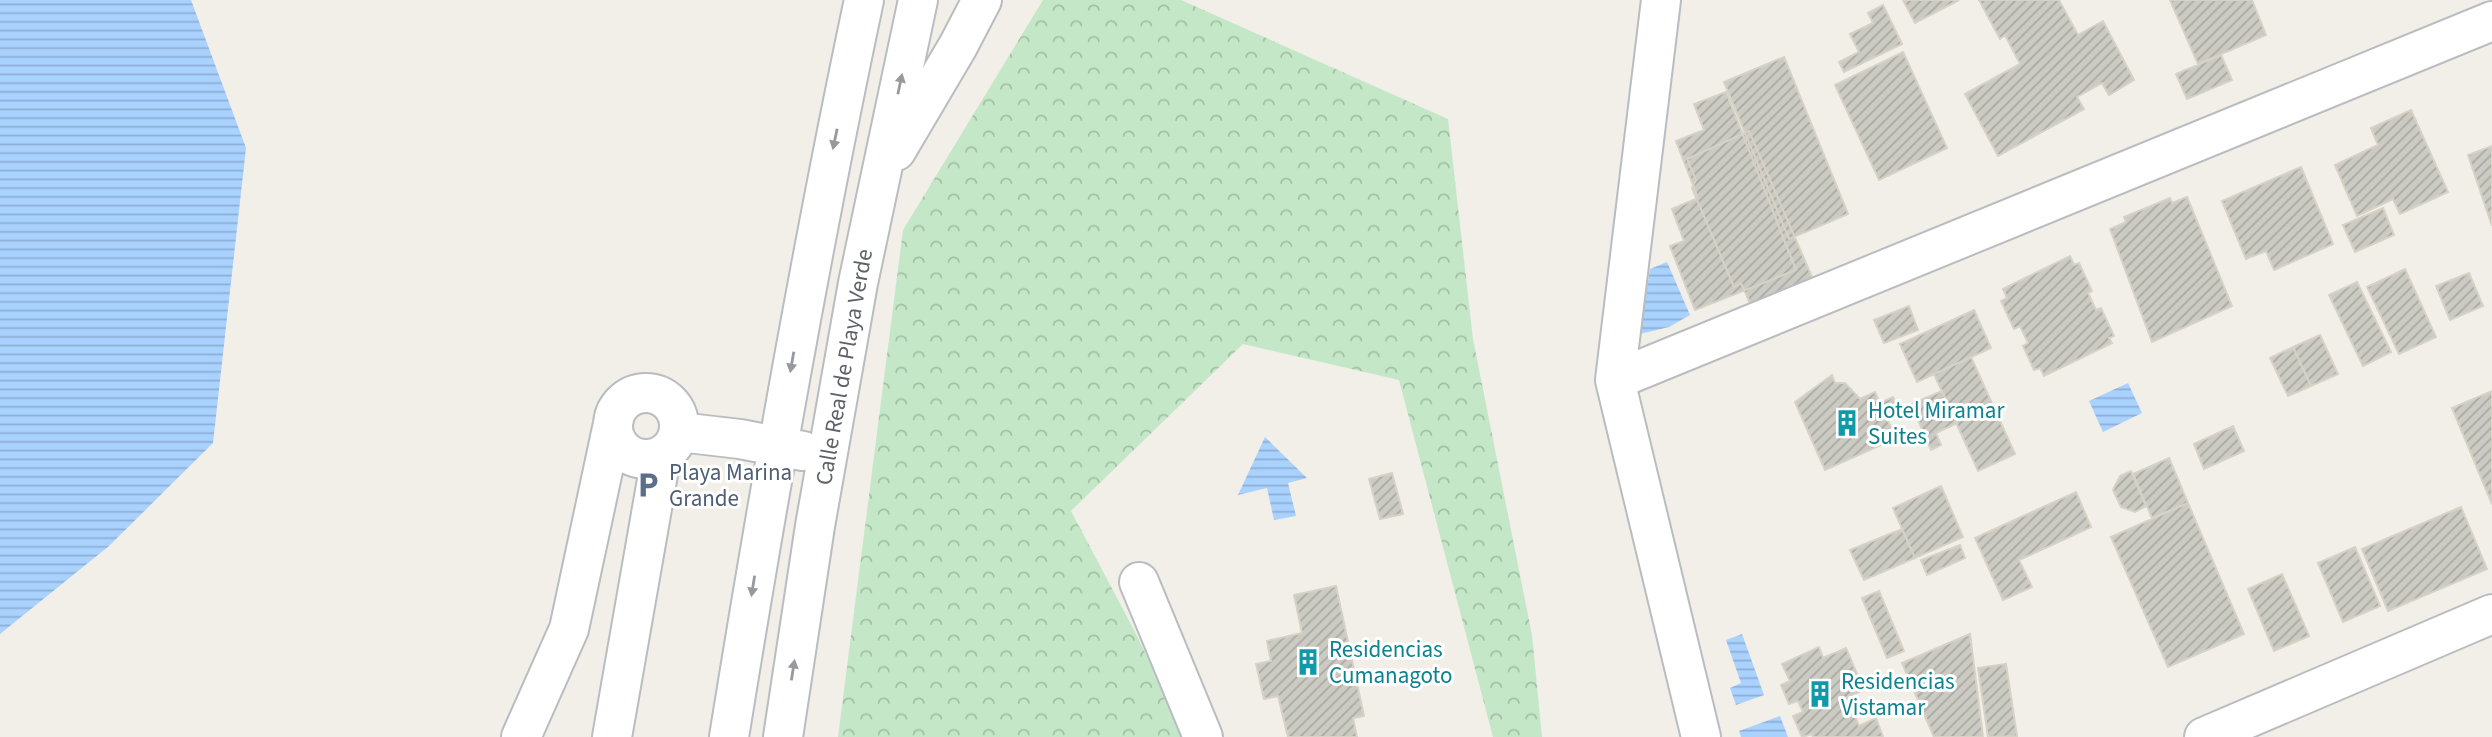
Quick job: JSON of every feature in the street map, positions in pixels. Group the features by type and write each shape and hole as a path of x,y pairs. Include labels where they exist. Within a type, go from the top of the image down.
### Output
{"street":[{"path":"729,737 776,446 826,179 864,0"},
{"name":"Calle Real de Playa Verde","path":"783,737 858,283 918,0"},
{"path":"881,177 982,0"},
{"path":"1661,0 1615,380 1701,737"},
{"path":"2488,0 2492,3"},
{"path":"1615,380 2492,21"},
{"path":"521,737 569,629 618,408 626,399 649,393 661,396 676,410 680,422 670,444 612,737"},
{"path":"614,419 613,431 617,442 624,452 642,460 670,444 740,439 829,456"},
{"path":"1139,582 1203,737"},
{"path":"2204,737 2492,614"}],"green space":[{"path":"1043,0 1181,0 1448,119 1473,339 1532,635 1542,737 1493,737 1399,380 1243,344 1071,511 1135,632 1186,737 838,737 903,230"}],"water":[{"path":"0,0 191,0 246,148 213,443 109,546 0,634"},
{"path":"1667,262 1690,315 1669,327 1640,334 1650,269"},
{"path":"2128,383 2142,413 2103,432 2089,401"},
{"path":"1265,437 1307,478 1288,483 1296,516 1274,520 1267,488 1238,495"},
{"path":"1742,634 1764,695 1736,705 1730,688 1741,683 1726,640"},
{"path":"1780,716 1788,737 1741,737 1739,731"}],"building":[{"path":"1903,0 1959,0 1915,23"},
{"path":"1979,0 2059,0 2078,35 2103,21 2134,80 2109,95 2102,83 2077,97 2084,109 1998,156 1965,94 2020,64 2005,35 2000,39"},
{"path":"2170,0 2252,0 2266,35 2198,64"},
{"path":"1883,5 1902,44 1844,72 1839,62 1859,52 1850,34 1873,23 1868,13"},
{"path":"1903,52 1947,148 1879,180 1835,85"},
{"path":"2221,55 2232,80 2187,99 2176,74"},
{"path":"1784,57 1848,214 1789,239 1724,82"},
{"path":"1726,92 1796,270 1695,310 1670,246 1684,241 1672,209 1698,198 1676,141 1704,130 1694,104"},
{"path":"2411,110 2448,192 2400,214 2393,199 2357,216 2335,165 2378,145 2371,128"},
{"path":"1749,131 1815,284 1753,310 1741,283 1734,287 1692,188 1696,180 1687,159"},
{"path":"2492,146 2492,226 2468,155"},
{"path":"2301,167 2333,244 2274,270 2266,251 2246,259 2222,201"},
{"path":"2187,197 2232,306 2152,342 2110,229 2126,222 2124,217 2170,198 2172,203"},
{"path":"2383,208 2394,235 2355,252 2343,225"},
{"path":"2070,256 2074,265 2079,263 2092,291 2088,293 2096,310 2101,308 2114,336 2109,338 2112,343 2044,376 2040,368 2034,370 2023,346 2028,343 2020,326 2014,329 2001,301 2007,298 2003,289"},
{"path":"2405,269 2436,337 2399,354 2367,287"},
{"path":"2469,273 2483,306 2450,320 2436,286"},
{"path":"2357,282 2391,352 2363,366 2329,295"},
{"path":"1909,306 1918,330 1884,343 1874,320"},
{"path":"1974,310 1991,348 1917,382 1900,344"},
{"path":"2320,335 2338,374 2311,386 2293,347"},
{"path":"2293,347 2311,386 2288,396 2270,358"},
{"path":"1971,357 2015,454 1978,471 1934,374"},
{"name":"Hotel Miramar Suites","path":"1832,375 1835,383 1845,383 1860,399 1875,392 1880,403 1893,397 1900,411 1886,417 1892,429 1876,436 1881,445 1825,470 1795,402"},
{"path":"1942,391 1957,423 1936,433 1941,445 1931,450 1911,404"},
{"path":"2492,391 2492,504 2452,408"},
{"path":"2233,426 2244,451 2204,469 2194,444"},
{"path":"2169,458 2188,503 2152,518 2133,474"},
{"path":"2131,471 2146,506 2135,512 2121,507 2113,490 2120,476"},
{"path":"1392,473 1403,514 1380,519 1369,479"},
{"path":"1941,486 1963,537 1915,558 1893,508"},
{"path":"2076,492 2091,527 2019,560 2032,587 2003,600 1975,538"},
{"path":"2188,503 2244,634 2168,667 2111,537"},
{"path":"2461,507 2487,569 2388,611 2362,549"},
{"path":"1902,529 1915,558 1864,580 1850,550"},
{"path":"1960,545 1965,558 1927,575 1921,560"},
{"path":"2355,547 2380,606 2343,622 2318,563"},
{"path":"2282,574 2309,636 2274,651 2248,589"},
{"name":"Residencias Cumanagoto","path":"1336,586 1364,716 1353,718 1357,737 1288,737 1278,696 1264,699 1256,664 1271,661 1267,641 1302,633 1294,595"},
{"path":"1879,591 1904,651 1887,658 1862,598"},
{"path":"1970,634 1983,737 1934,737 1902,663"},
{"name":"Residencias Vistamar","path":"1819,647 1823,658 1846,648 1864,690 1847,697 1859,726 1876,718 1883,737 1813,737 1812,734 1802,737 1793,716 1803,712 1798,701 1789,704 1781,685 1790,681 1782,664"},
{"path":"2006,664 2017,736 1988,737 1978,668"}],"place":[{"name":"Hotel Miramar Suites","path":"1847,423"},
{"name":"Playa Marina Grande","path":"648,485"},
{"name":"Residencias Cumanagoto","path":"1308,662"},
{"name":"Residencias Vistamar","path":"1820,694"}]}
